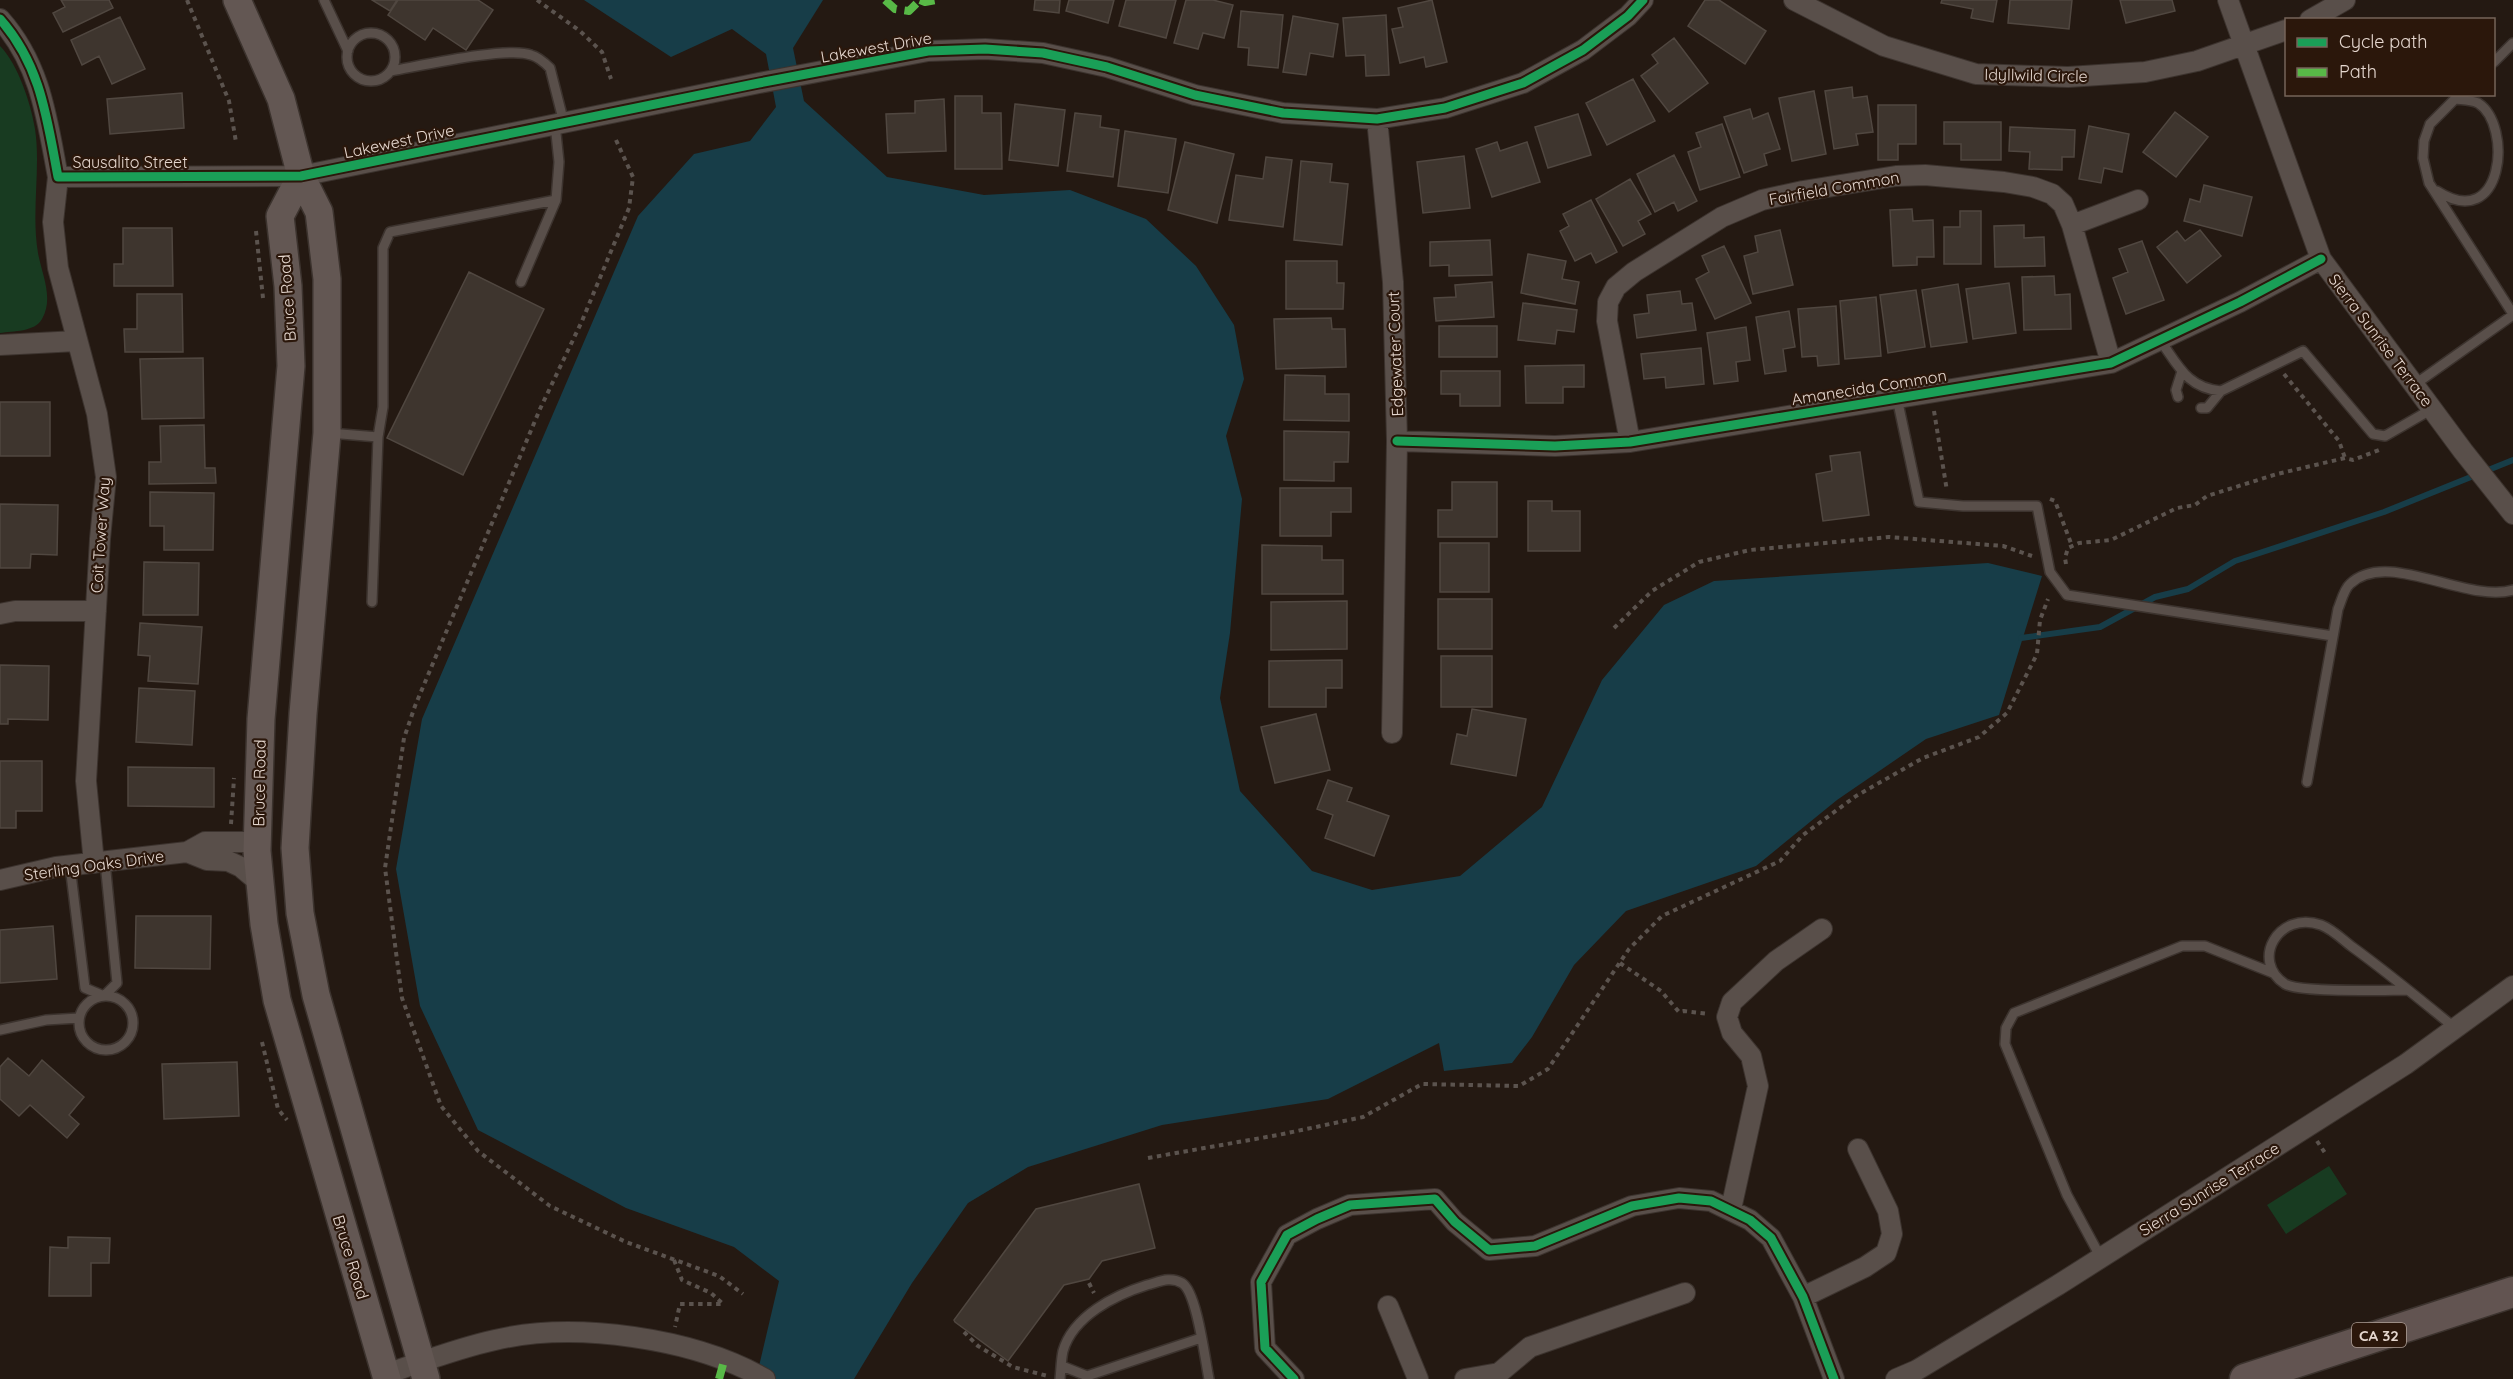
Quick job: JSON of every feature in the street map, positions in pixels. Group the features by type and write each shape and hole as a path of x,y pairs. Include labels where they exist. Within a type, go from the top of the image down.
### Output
{"main road":[{"path":"237,0 281,99 301,176 319,212 327,279 327,433 304,703 295,848 300,913 316,995 424,1371"},
{"name":"Bruce Road","path":"301,176 280,216 288,286 291,366 261,718 257,842 264,924 277,1000 386,1377"},
{"path":"257,842 271,846 280,862 293,966 299,982 308,992 316,995"},
{"name":"CA 32","path":"2245,1379 2513,1292"}],"street":[{"name":"Lakewest Drive","path":"301,176 928,51 986,49 1043,53 1107,67 1195,94 1283,113 1377,119 1445,108 1523,83 1583,50 1628,16 1643,0"},
{"name":"Idyllwild Circle","path":"1794,0 1884,45 1977,74 2068,77 2145,72 2197,61 2285,30"},
{"name":"Sierra Sunrise Terrace","path":"2228,0 2321,259 2513,514"},
{"path":"2314,18 2345,0"},
{"name":"Sausalito Street","path":"0,19 26,55 42,92 58,177 301,176"},
{"name":"Edgewater Court","path":"1377,119 1393,282 1397,441 1392,733"},
{"name":"Fairfield Common","path":"1630,442 1607,321 1608,302 1616,287 1634,272 1722,216 1762,200 1803,191 1896,176 1925,175 2033,187 2052,194 2063,204 2072,225 2111,363"},
{"name":"Coit Tower Way","path":"58,177 53,222 58,268 97,414 106,477 86,781 100,863"},
{"path":"2072,225 2138,200"},
{"name":"Amanecida Common","path":"1397,441 1555,446 1630,442 2111,363 2240,302 2321,259"},
{"path":"0,345 77,341"},
{"path":"0,614 15,611 96,611"},
{"name":"Sterling Oaks Drive","path":"0,880 70,866 187,852 205,842 257,842"},
{"name":"Sterling Oaks Drive","path":"187,852 207,860 228,861 240,867 260,883"},
{"path":"1731,1209 1758,1086 1751,1056 1731,1033 1727,1017 1732,1002 1776,961 1822,929"},
{"name":"Sierra Sunrise Terrace","path":"1896,1379 1917,1370 2101,1258 2406,1064 2513,986"},
{"path":"1803,1297 1865,1267 1886,1253 1892,1234 1888,1211 1858,1149"},
{"path":"1294,1379 1265,1348 1261,1282 1287,1235 1317,1219 1350,1205 1435,1199 1455,1222 1490,1250 1535,1246 1632,1206 1679,1198 1711,1202 1731,1209 1771,1238 1803,1297 1834,1379"},
{"path":"1465,1379 1500,1376 1530,1347 1686,1293"},
{"path":"1388,1306 1418,1379"},
{"path":"386,1377 424,1371 496,1340 565,1330 632,1337 671,1345 696,1351 758,1375"}],"lane":[{"path":"324,0 348,51 349,66 360,79 376,81 391,70 395,62 395,53 386,38 378,34 363,34 356,38 348,51"},
{"path":"2495,60 2513,43"},
{"path":"391,70 507,52 530,54 550,68 560,123 556,200 521,282"},
{"path":"2414,385 2513,315 2429,183 2423,158 2424,141 2430,124 2457,97 2480,103 2500,117 2506,127"},
{"path":"2433,188 2451,200 2466,201 2482,199 2503,183"},
{"path":"372,602 378,436 383,407 383,248 390,232 556,200"},
{"path":"2160,340 2189,381 2207,390 2221,391"},
{"path":"2201,408 2207,408 2221,391 2303,351 2373,434 2385,436 2432,409"},
{"path":"2178,397 2176,390 2182,371"},
{"path":"1897,398 1918,502 1963,506 2037,506 2050,572 2067,594 2333,636"},
{"path":"327,433 378,436"},
{"path":"2307,782 2338,609 2349,584 2372,571 2403,574 2477,591 2504,593 2513,590"},
{"path":"70,866 86,988 104,996 113,997 128,1007 133,1024 126,1040 111,1049 94,1047 82,1035 79,1018 88,1003 104,996 117,983 100,863"},
{"path":"2273,972 2269,956 2274,939 2287,926 2304,920 2324,926 2455,1028"},
{"path":"2101,1258 2067,1195 2005,1044 2006,1028 2014,1013 2182,946 2205,946 2273,972 2287,985 2360,991 2408,990"},
{"path":"0,1030 46,1020 79,1018"},
{"path":"1060,1379 1064,1350 1074,1332 1102,1304 1122,1293 1168,1279 1183,1283 1192,1294 1209,1379"},
{"path":"1062,1366 1087,1376 1201,1338"}],"path":[{"path":"187,0 229,101 236,142"},
{"path":"537,0 580,32 602,52 611,79"},
{"path":"616,140 633,177 629,208 582,321 526,442 415,706 404,738 385,868 402,998 441,1106 478,1151 549,1206 626,1242 719,1276 743,1294"},
{"path":"255,224 264,307"},
{"path":"2274,380 2284,374 2339,441 2345,458"},
{"path":"1934,411 1948,498"},
{"path":"2066,564 2068,548 2072,546 2079,543 2111,540 2177,508 2195,505 2207,496 2277,474 2345,458 2353,460 2382,449"},
{"path":"2046,497 2055,501 2072,546"},
{"path":"1614,628 1652,591 1699,562 1749,550 1889,537 2003,546 2033,556"},
{"path":"1148,1158 1363,1117 1422,1084 1519,1086 1548,1070 1629,949 1662,916 1780,861 1803,835 1856,796 1923,758 1979,737 2007,713 2037,654 2040,620 2048,599"},
{"path":"230,818 234,770"},
{"path":"1620,963 1661,991 1679,1012 1684,1011"},
{"path":"673,1259 682,1280 711,1293 723,1304 680,1304 675,1327"},
{"path":"964,1332 978,1346 1013,1367 1042,1373 1054,1379"}],"green space":[{"path":"0,46 7,54 23,85 35,129 37,144 36,237 47,303 39,323 23,330 0,333"},
{"path":"2329,1166 2347,1194 2286,1234 2267,1205"}],"water":[{"path":"584,0 823,0 793,48 804,101 887,177 984,195 1070,190 1146,219 1196,266 1234,325 1244,379 1226,436 1242,499 1230,633 1220,698 1240,791 1312,871 1372,890 1460,876 1542,807 1602,680 1664,605 1714,581 1988,563 2042,576 1999,715 1926,739 1837,800 1756,866 1626,911 1574,965 1532,1037 1512,1063 1444,1071 1439,1043 1328,1099 1162,1125 1028,1167 968,1203 912,1283 854,1379 756,1379 779,1281 734,1247 626,1208 478,1130 420,1006 396,869 422,719 638,216 694,154 750,141 776,107 766,54 732,29 671,57"}],"building":[{"path":"61,0 109,0 113,8 63,32 53,13 65,7"},
{"path":"372,0 397,0 390,11"},
{"path":"398,0 478,0 493,10 466,50 433,28 425,40 388,15"},
{"path":"1035,0 1060,0 1059,13 1034,10"},
{"path":"1069,0 1114,0 1108,23 1066,11"},
{"path":"1126,0 1176,0 1166,38 1119,26"},
{"path":"1186,0 1213,0 1233,5 1224,38 1203,33 1198,49 1174,43"},
{"path":"1432,0 1447,62 1426,67 1424,57 1400,63 1392,29 1403,27 1398,8"},
{"path":"1705,0 1719,0 1766,31 1745,64 1688,26"},
{"path":"1942,0 1997,0 1993,22 1971,18 1973,9 1941,3"},
{"path":"2010,0 2072,0 2069,29 2008,23"},
{"path":"2120,0 2172,0 2175,11 2126,23"},
{"path":"1241,11 1283,15 1278,68 1248,65 1249,48 1238,47"},
{"path":"1386,15 1389,75 1366,76 1365,55 1346,56 1343,18"},
{"path":"1293,16 1338,24 1333,57 1310,53 1306,75 1283,72"},
{"path":"120,17 145,69 112,84 99,56 82,65 71,40"},
{"path":"1674,38 1708,83 1669,112 1641,76 1658,63 1652,55"},
{"path":"1633,79 1655,121 1607,145 1586,103"},
{"path":"1852,87 1853,98 1867,96 1873,132 1856,134 1858,145 1834,149 1825,91"},
{"path":"1814,91 1826,154 1792,161 1779,98"},
{"path":"182,93 184,128 110,134 107,99"},
{"path":"955,96 982,96 982,113 1001,113 1002,169 955,169"},
{"path":"944,99 946,151 888,153 886,114 915,113 915,101"},
{"path":"1015,104 1065,110 1058,166 1009,160"},
{"path":"1878,105 1916,105 1916,144 1898,144 1898,160 1878,160"},
{"path":"1750,109 1753,119 1768,113 1780,149 1764,154 1767,165 1744,173 1724,117"},
{"path":"2175,112 2208,137 2176,177 2143,152"},
{"path":"1075,113 1101,116 1100,127 1119,130 1113,177 1067,171"},
{"path":"1578,114 1591,155 1548,168 1535,127"},
{"path":"1944,122 2001,122 2001,160 1961,160 1961,144 1944,144"},
{"path":"1722,124 1740,177 1700,190 1688,152 1701,147 1696,133"},
{"path":"2089,126 2129,134 2122,172 2104,168 2101,183 2079,179"},
{"path":"2010,127 2075,130 2074,157 2062,157 2062,170 2029,169 2030,152 2009,151"},
{"path":"1125,131 1176,139 1168,193 1118,186"},
{"path":"1185,142 1234,154 1217,223 1168,210"},
{"path":"1497,142 1500,151 1527,142 1540,182 1492,197 1476,149"},
{"path":"1674,155 1697,201 1678,211 1674,202 1655,212 1637,174"},
{"path":"1464,156 1470,208 1423,213 1417,162"},
{"path":"1266,157 1292,160 1283,227 1229,220 1236,175 1263,179"},
{"path":"1301,161 1332,164 1330,182 1348,184 1342,245 1294,240"},
{"path":"1630,179 1651,214 1638,221 1645,234 1623,246 1596,199"},
{"path":"2204,185 2252,197 2242,236 2184,221 2190,199 2200,202"},
{"path":"1591,200 1617,252 1596,263 1591,253 1575,261 1560,231 1569,226 1563,214"},
{"path":"1912,209 1913,221 1933,220 1934,257 1917,257 1917,265 1893,266 1890,210"},
{"path":"1960,211 1981,211 1981,264 1944,264 1944,227 1960,227"},
{"path":"2024,225 2024,238 2044,237 2045,266 1995,267 1994,226"},
{"path":"123,228 172,228 173,286 114,286 114,264 123,264"},
{"path":"1780,230 1793,285 1753,294 1744,256 1758,252 1755,236"},
{"path":"2200,230 2221,256 2187,283 2157,247 2177,231 2185,241"},
{"path":"1490,240 1492,275 1449,276 1449,265 1430,266 1430,242"},
{"path":"2142,241 2164,300 2126,314 2113,278 2128,272 2119,249"},
{"path":"1724,246 1751,303 1715,319 1696,279 1709,272 1702,256"},
{"path":"1528,254 1566,261 1562,279 1579,282 1575,304 1521,293"},
{"path":"1286,261 1337,261 1337,283 1344,283 1343,309 1286,309"},
{"path":"469,272 544,309 463,475 387,438"},
{"path":"2054,276 2055,295 2070,294 2071,329 2024,330 2022,277"},
{"path":"1492,282 1494,317 1436,321 1434,298 1456,297 1455,285"},
{"path":"2009,283 2016,333 1973,339 1966,289"},
{"path":"1958,284 1967,342 1931,347 1922,290"},
{"path":"1916,290 1925,347 1888,353 1880,295"},
{"path":"1680,291 1682,304 1692,303 1696,330 1637,338 1634,315 1649,313 1647,295"},
{"path":"137,294 182,294 183,352 125,352 124,329 137,329"},
{"path":"1876,297 1881,356 1845,359 1840,301"},
{"path":"1523,303 1577,310 1574,332 1557,330 1555,344 1518,340"},
{"path":"1836,306 1839,364 1818,366 1817,356 1802,357 1798,309"},
{"path":"1789,311 1795,347 1783,349 1786,371 1765,374 1756,317"},
{"path":"1331,318 1332,329 1345,329 1346,367 1276,369 1274,319"},
{"path":"1439,326 1497,326 1497,357 1439,357"},
{"path":"1746,327 1750,360 1736,362 1738,381 1714,384 1707,333"},
{"path":"1701,348 1704,384 1666,388 1665,377 1644,379 1641,354"},
{"path":"203,358 204,418 142,419 140,359"},
{"path":"1584,365 1584,387 1563,387 1563,403 1526,403 1525,366"},
{"path":"1441,371 1500,371 1500,406 1460,406 1460,394 1441,394"},
{"path":"1285,375 1325,376 1325,394 1349,394 1349,421 1284,420"},
{"path":"0,402 50,402 50,456 0,456"},
{"path":"204,425 205,468 215,468 216,483 149,484 149,462 161,462 160,426"},
{"path":"1284,431 1349,432 1348,462 1334,462 1334,481 1284,480"},
{"path":"1860,452 1869,515 1823,521 1816,474 1832,471 1830,456"},
{"path":"1452,482 1497,482 1497,537 1438,537 1438,510 1452,510"},
{"path":"1280,488 1351,488 1351,512 1331,512 1331,536 1280,536"},
{"path":"150,492 214,493 213,550 164,550 164,526 150,526"},
{"path":"1528,501 1552,501 1552,511 1580,511 1580,551 1528,551"},
{"path":"0,504 58,505 57,555 31,554 30,568 0,568"},
{"path":"1440,543 1489,543 1489,592 1440,592"},
{"path":"1262,545 1322,546 1322,560 1343,560 1343,594 1262,594"},
{"path":"144,562 199,563 198,615 143,615"},
{"path":"1438,599 1492,599 1492,649 1438,649"},
{"path":"1347,601 1347,649 1271,650 1271,602"},
{"path":"140,623 202,627 198,684 148,681 150,656 138,655"},
{"path":"1441,656 1492,656 1492,707 1441,707"},
{"path":"1342,660 1342,688 1326,688 1326,707 1269,707 1269,661"},
{"path":"0,665 49,666 48,720 8,719 8,724 0,724"},
{"path":"139,688 195,691 192,745 136,742"},
{"path":"1472,709 1526,719 1516,776 1451,764 1457,734 1467,736"},
{"path":"1316,714 1330,770 1275,783 1261,727"},
{"path":"0,761 42,761 42,811 16,811 16,828 0,828"},
{"path":"128,767 214,768 214,807 128,806"},
{"path":"1328,780 1352,788 1347,801 1389,816 1374,856 1325,838 1333,815 1317,809"},
{"path":"136,916 211,916 210,969 135,968"},
{"path":"53,926 57,979 0,983 0,930"},
{"path":"8,1058 29,1076 42,1060 84,1097 69,1115 79,1124 67,1138 30,1105 19,1116 0,1099 0,1067"},
{"path":"237,1062 239,1116 164,1119 162,1064"},
{"path":"1139,1184 1155,1248 1102,1261 1089,1279 1064,1285 1008,1361 955,1322 954,1320 1036,1209"},
{"path":"68,1237 110,1238 109,1263 91,1263 91,1296 49,1296 50,1247 68,1248"}],"waterway":[{"path":"2021,638 2100,627 2155,597 2188,589 2235,561 2384,512 2513,460"}],"marked path":[{"path":"885,0 895,9 909,11 920,0"},
{"path":"920,0 925,2 936,0"},
{"path":"719,1379 724,1361"}],"cycle path":[{"path":"0,19 25,55 33,74 46,114 58,177 301,176 928,51 985,49 1043,53 1107,67 1195,95 1283,113 1377,119 1445,108 1523,83 1583,50 1628,16 1643,0"},
{"path":"1397,441 1555,446 1630,442 2111,363 2240,302 2321,259"},
{"path":"1294,1379 1265,1348 1261,1282 1287,1235 1317,1219 1350,1205 1435,1199 1455,1222 1489,1250 1535,1246 1632,1206 1679,1198 1711,1201 1750,1220 1771,1238 1803,1297 1834,1379"}]}
